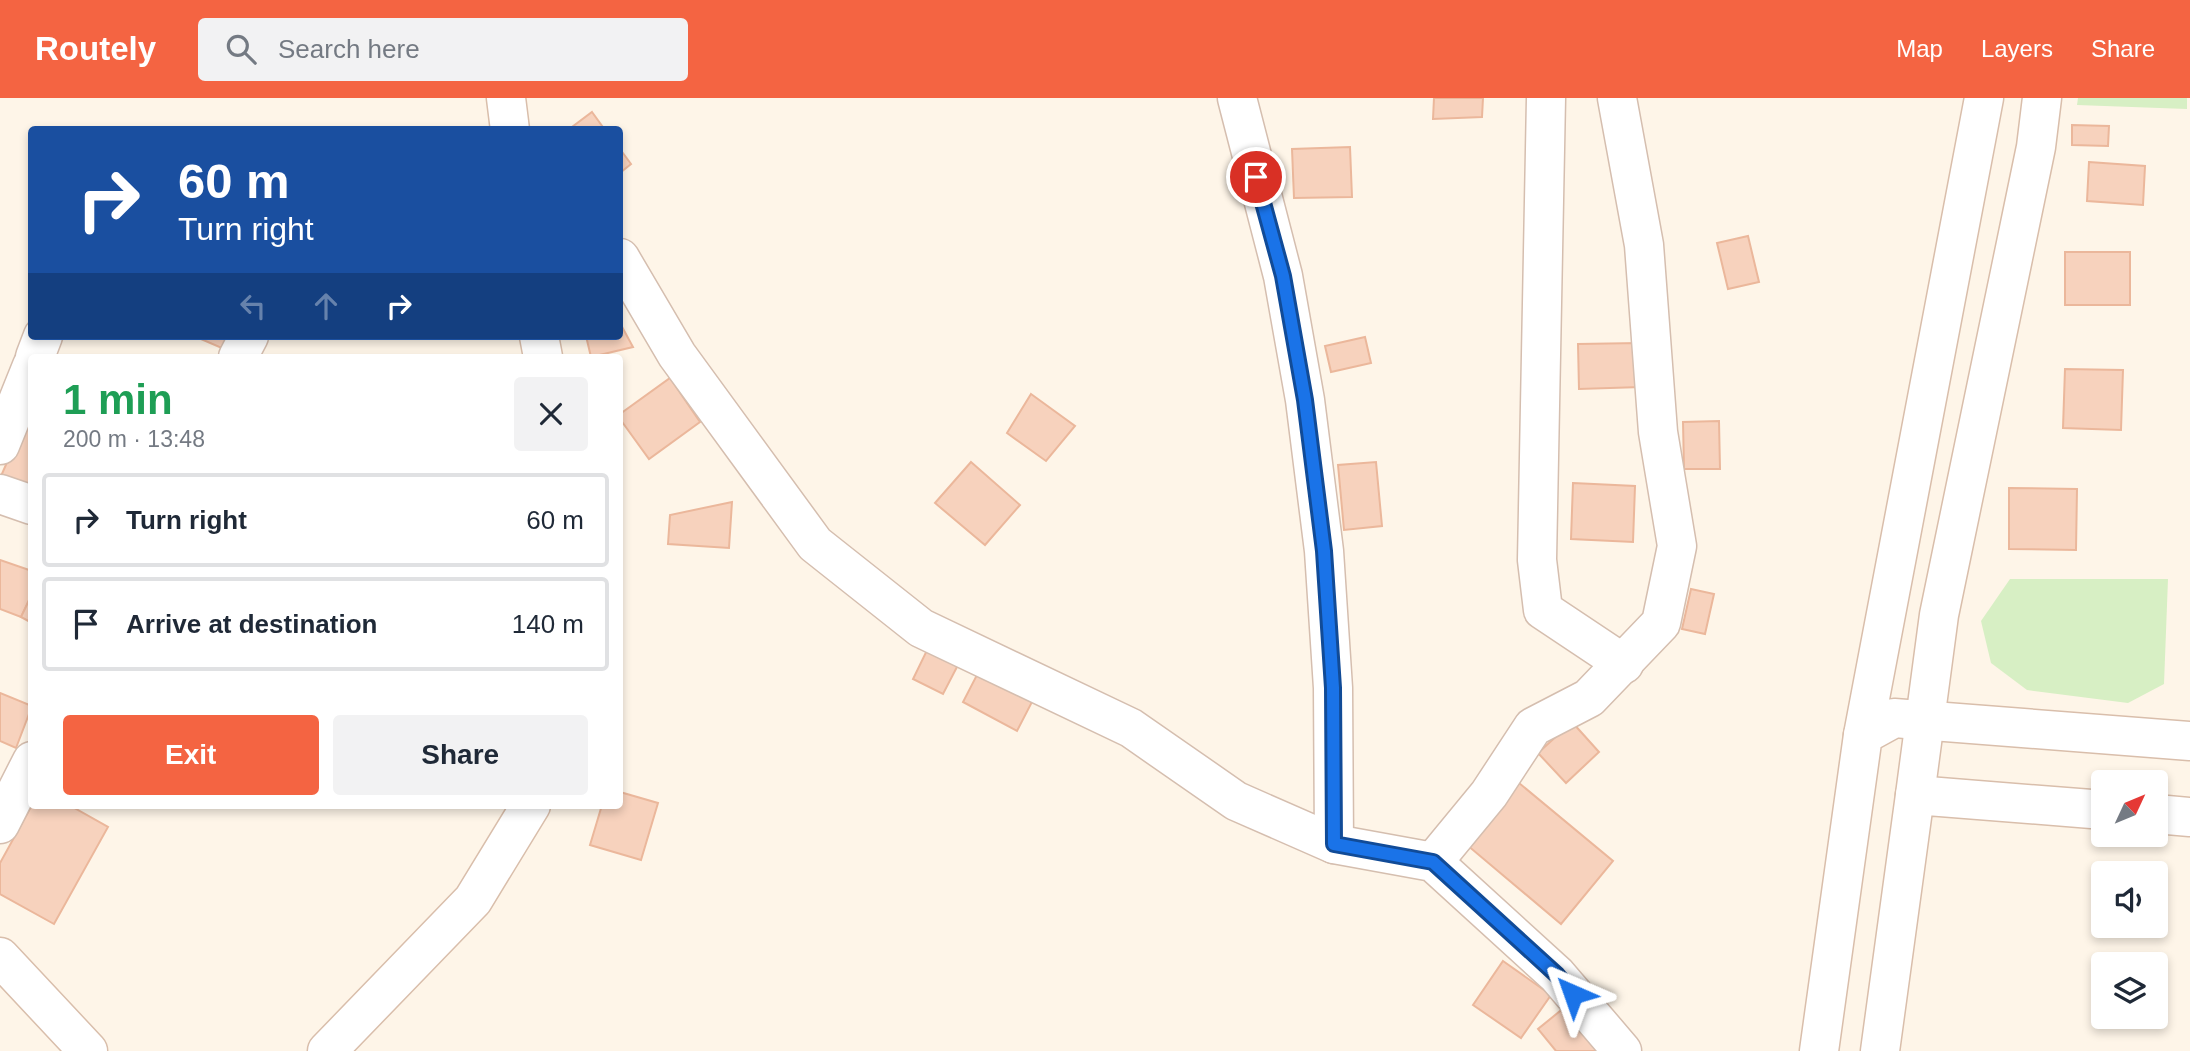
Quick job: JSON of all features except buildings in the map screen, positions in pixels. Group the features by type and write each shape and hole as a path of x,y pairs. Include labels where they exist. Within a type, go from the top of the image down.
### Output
{"street":[{"path":"506,98 510,126"},
{"path":"1237,98 1283,276 1305,400 1324,551 1333,688 1334,844"},
{"path":"1546,98 1537,560 1543,610 1624,664"},
{"path":"1433,862 1489,794 1533,727 1589,698 1661,623 1677,546 1658,432 1644,245 1617,98"},
{"path":"1819,1051 1863,734 1984,98"},
{"path":"1880,1051 1939,615 2036,147 2042,98"},
{"path":"623,263 677,355 815,544 921,628 1131,728 1236,801 1334,844 1433,862 1557,975 1622,1051"},
{"path":"0,445 28,376"},
{"path":"0,494 28,504"},
{"path":"1863,734 1894,718 2018,730 2190,741"},
{"path":"0,824 28,769"},
{"path":"1914,795 2091,809"},
{"path":"327,1051 473,900 529,809"},
{"path":"2168,815 2190,817"},
{"path":"0,957 88,1051"}],"green space":[{"path":"2078,98 2187,98 2187,109 2077,105"},
{"path":"2010,579 2168,579 2164,684 2128,703 2027,690 1991,663 1981,621"}],"route":[{"path":"1256,177 1283,276 1305,400 1324,551 1333,688 1334,844 1433,862 1557,975 1573,994"}]}
